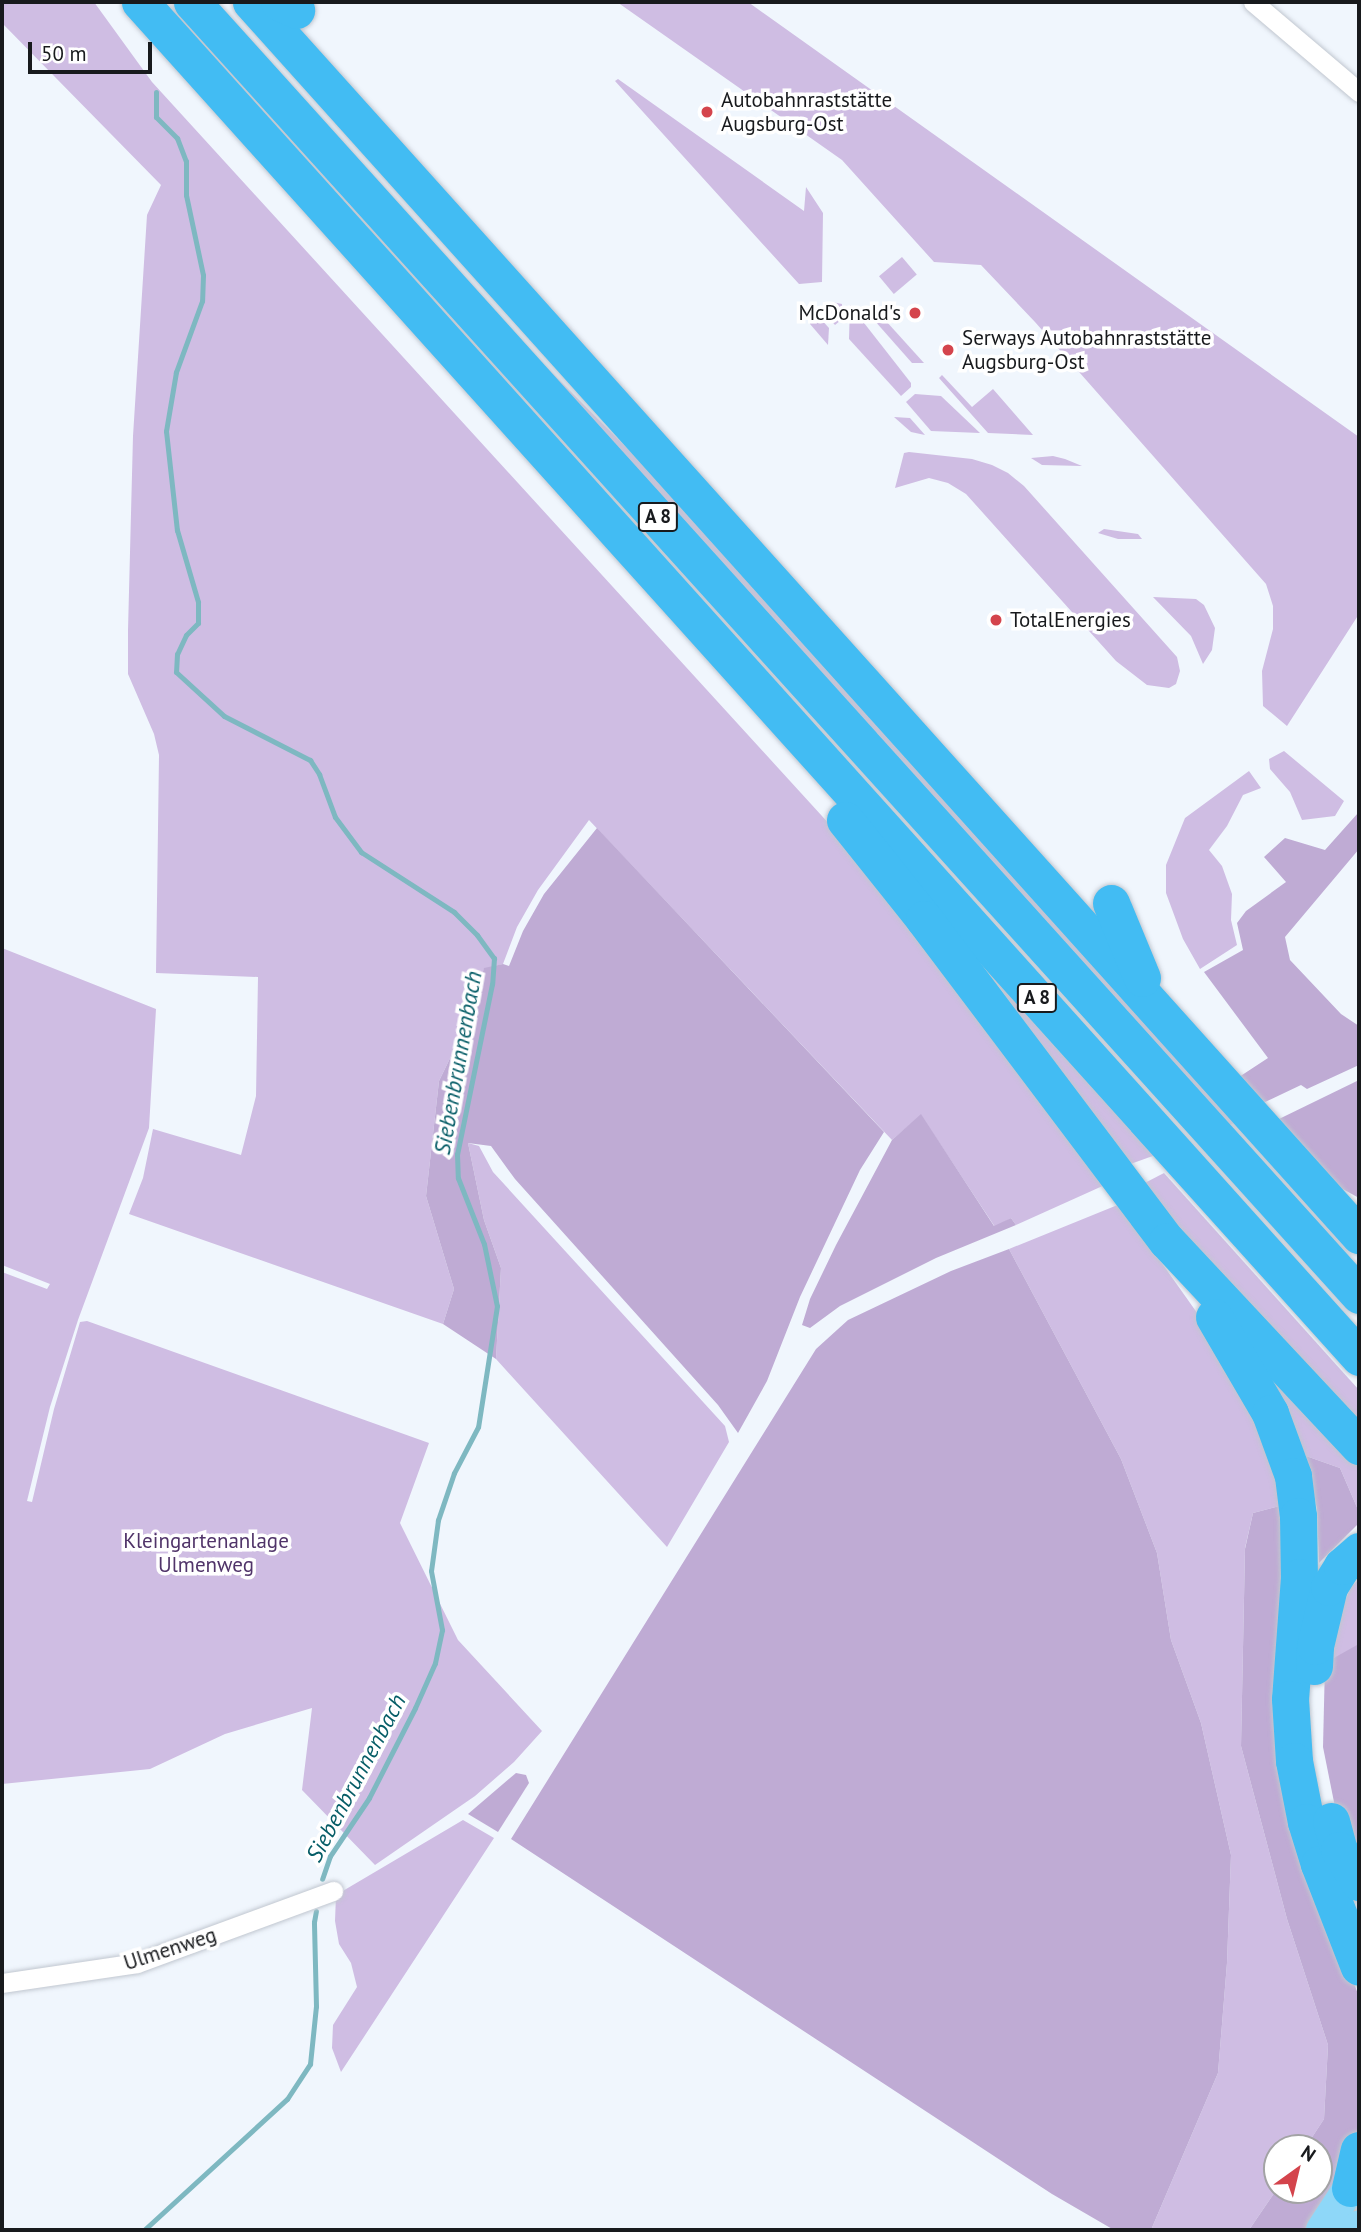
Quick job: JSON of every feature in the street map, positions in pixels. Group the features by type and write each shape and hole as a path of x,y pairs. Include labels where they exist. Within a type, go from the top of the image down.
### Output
{"highway":[{"name":"A 8","path":"140,2 1359,1357"},
{"name":"A 8","path":"192,2 1359,1295"},
{"path":"251,2 1359,1235"},
{"path":"714,641 843,816 1167,1241 1303,1390 1359,1446"},
{"path":"1111,903 1131,955 1164,1016"},
{"path":"1282,1149 1359,1208"},
{"path":"1167,1241 1259,1392 1282,1441 1293,1476 1298,1516 1299,1577 1290,1699 1294,1760 1306,1822 1319,1864 1359,1967"},
{"path":"1359,1552 1342,1566 1329,1587 1315,1646 1314,1696 1316,1760 1330,1818 1339,1850 1359,1882"},
{"path":"1354,2180 1359,2150"}],"main road":[{"path":"1322,2230 1354,2180"}],"street":[{"path":"1253,2 1359,92"},
{"name":"Ulmenweg","path":"2,1983 137,1964 334,1891"}],"green space":[{"path":"2,2 94,2 152,82 832,827 1107,1184 1016,1225 1011,1218 995,1227 921,1115 892,1140 589,820 538,890 517,927 503,964 484,969 470,1017 439,1081 426,1196 454,1289 443,1324 129,1214 143,1178 153,1129 241,1155 256,1096 258,977 156,973 159,755 154,734 128,674 128,630 133,436 147,215 161,185 2,23"},
{"path":"617,2 748,2 1359,437 1359,614 1287,726 1263,706 1262,671 1273,629 1273,606 1266,584 1035,322 981,265 934,262 842,160"},
{"path":"618,79 804,211 806,187 823,213 822,282 799,284 615,81"},
{"path":"902,257 917,275 894,294 879,276"},
{"path":"832,302 842,304 841,320 835,325 824,312"},
{"path":"850,305 911,383 911,387 901,396 849,339"},
{"path":"819,317 829,328 828,345 810,324 810,320"},
{"path":"874,320 886,321 924,363 912,363"},
{"path":"521,342 671,492 1240,1121 1226,1126"},
{"path":"942,375 972,407 993,389 1033,435 988,433 939,378"},
{"path":"915,394 941,396 980,433 931,431 906,402"},
{"path":"894,417 910,418 925,435 911,432"},
{"path":"904,453 972,459 1008,473 1024,486 1177,657 1180,671 1176,684 1169,688 1147,685 1116,661 966,494 948,483 929,478 895,488"},
{"path":"1053,456 1082,466 1042,465 1031,458"},
{"path":"1104,529 1138,534 1142,539 1118,539 1098,533"},
{"path":"1153,597 1196,599 1204,605 1215,628 1212,650 1203,664 1191,636"},
{"path":"1284,751 1344,801 1335,816 1302,820 1290,792 1270,769 1269,759"},
{"path":"1249,771 1261,788 1243,795 1227,826 1209,850 1222,866 1232,894 1231,920 1237,945 1200,969 1183,939 1166,893 1166,865 1185,818"},
{"name":"Kleingartenanlage Ulmenweg","path":"2,948 156,1009 149,1128 78,1320 50,1407 27,1501 32,1502 54,1409 80,1322 87,1321 429,1443 400,1523 458,1640 542,1731 514,1762 475,1796 375,1865 302,1790 312,1708 225,1734 150,1769 2,1784 2,1272 47,1289 50,1284 2,1265"},
{"path":"978,956 1161,1153 1125,1166"},
{"path":"468,1143 479,1146 493,1172 725,1426 729,1442 667,1547 496,1359 501,1268 484,1220"},
{"path":"1164,1173 1359,1390 1359,1440 1137,1187"},
{"path":"1120,1204 1200,1317 1236,1375 1287,1504 1253,1513 1245,1548 1241,1746 1287,1919 1328,2045 1324,2119 1314,2134 1263,2134 1263,2204 1267,2204 1249,2230 1151,2230 1218,2073 1227,1963 1231,1855 1201,1723 1171,1640 1157,1553 1121,1459 1009,1249"},
{"path":"1253,1356 1359,1467 1359,1512 1340,1468 1306,1456"},
{"path":"1359,1579 1359,1646 1325,1663 1329,1637 1351,1587"},
{"path":"463,1820 494,1838 341,2072 332,2048 333,2025 357,1987 351,1963 339,1944 335,1921 336,1895"}],"shaded area":[{"path":"1358,813 1359,849 1285,937 1290,960 1341,1014 1359,1026 1359,1065 1307,1089 1301,1085 1261,1104 1239,1077 1268,1058 1204,972 1243,950 1237,923 1246,911 1286,882 1264,857 1285,838 1325,850"},
{"path":"597,828 884,1132 860,1170 800,1297 767,1381 738,1433 718,1405 515,1179 491,1146 468,1143 484,1220 501,1268 496,1359 443,1324 454,1289 426,1196 439,1081 470,1017 484,968 503,964 509,966 523,931 544,894"},
{"path":"1359,1080 1359,1198 1339,1187 1279,1119"},
{"path":"921,1114 994,1226 1011,1218 1016,1225 936,1258 840,1306 810,1328 802,1325 810,1299 836,1245 892,1140"},
{"path":"1009,1249 1121,1459 1157,1553 1171,1640 1201,1723 1231,1855 1227,1963 1218,2073 1151,2230 1114,2230 1052,2194 511,1839 816,1349 848,1320 951,1271"},
{"path":"1306,1456 1340,1468 1359,1512 1359,1523 1319,1563 1317,1509"},
{"path":"1287,1504 1311,1863 1359,1997 1359,2140 1333,2192 1333,2134 1314,2134 1324,2119 1328,2045 1287,1919 1241,1746 1245,1549 1253,1513"},
{"path":"1357,1645 1359,1871 1342,1842 1323,1747 1325,1663"},
{"path":"516,1773 526,1775 529,1783 498,1832 468,1814"},
{"path":"1267,2204 1327,2204 1314,2230 1249,2230"}],"waterway":[{"name":"Siebenbrunnenbach","path":"156,92 156,117 177,138 186,161 186,195 203,275 202,301 176,372 166,431 177,530 198,602 198,623 186,635 177,654 176,672 224,716 310,760 319,774 335,817 361,852 454,912 477,935 494,958 492,984 457,1154 458,1178 484,1244 497,1306 478,1427 454,1473 438,1520 431,1571 442,1630 435,1663 415,1708 369,1798 330,1856 322,1879"},
{"name":"Siebenbrunnenbach","path":"144,2230 287,2099 310,2064 316,2006 316,1911"}],"place":[{"name":"Autobahnraststätte Augsburg-Ost","path":"707,112"},
{"name":"McDonald's","path":"915,313"},
{"name":"Serways Autobahnraststätte Augsburg-Ost","path":"948,350"},
{"name":"TotalEnergies","path":"996,620"}]}
